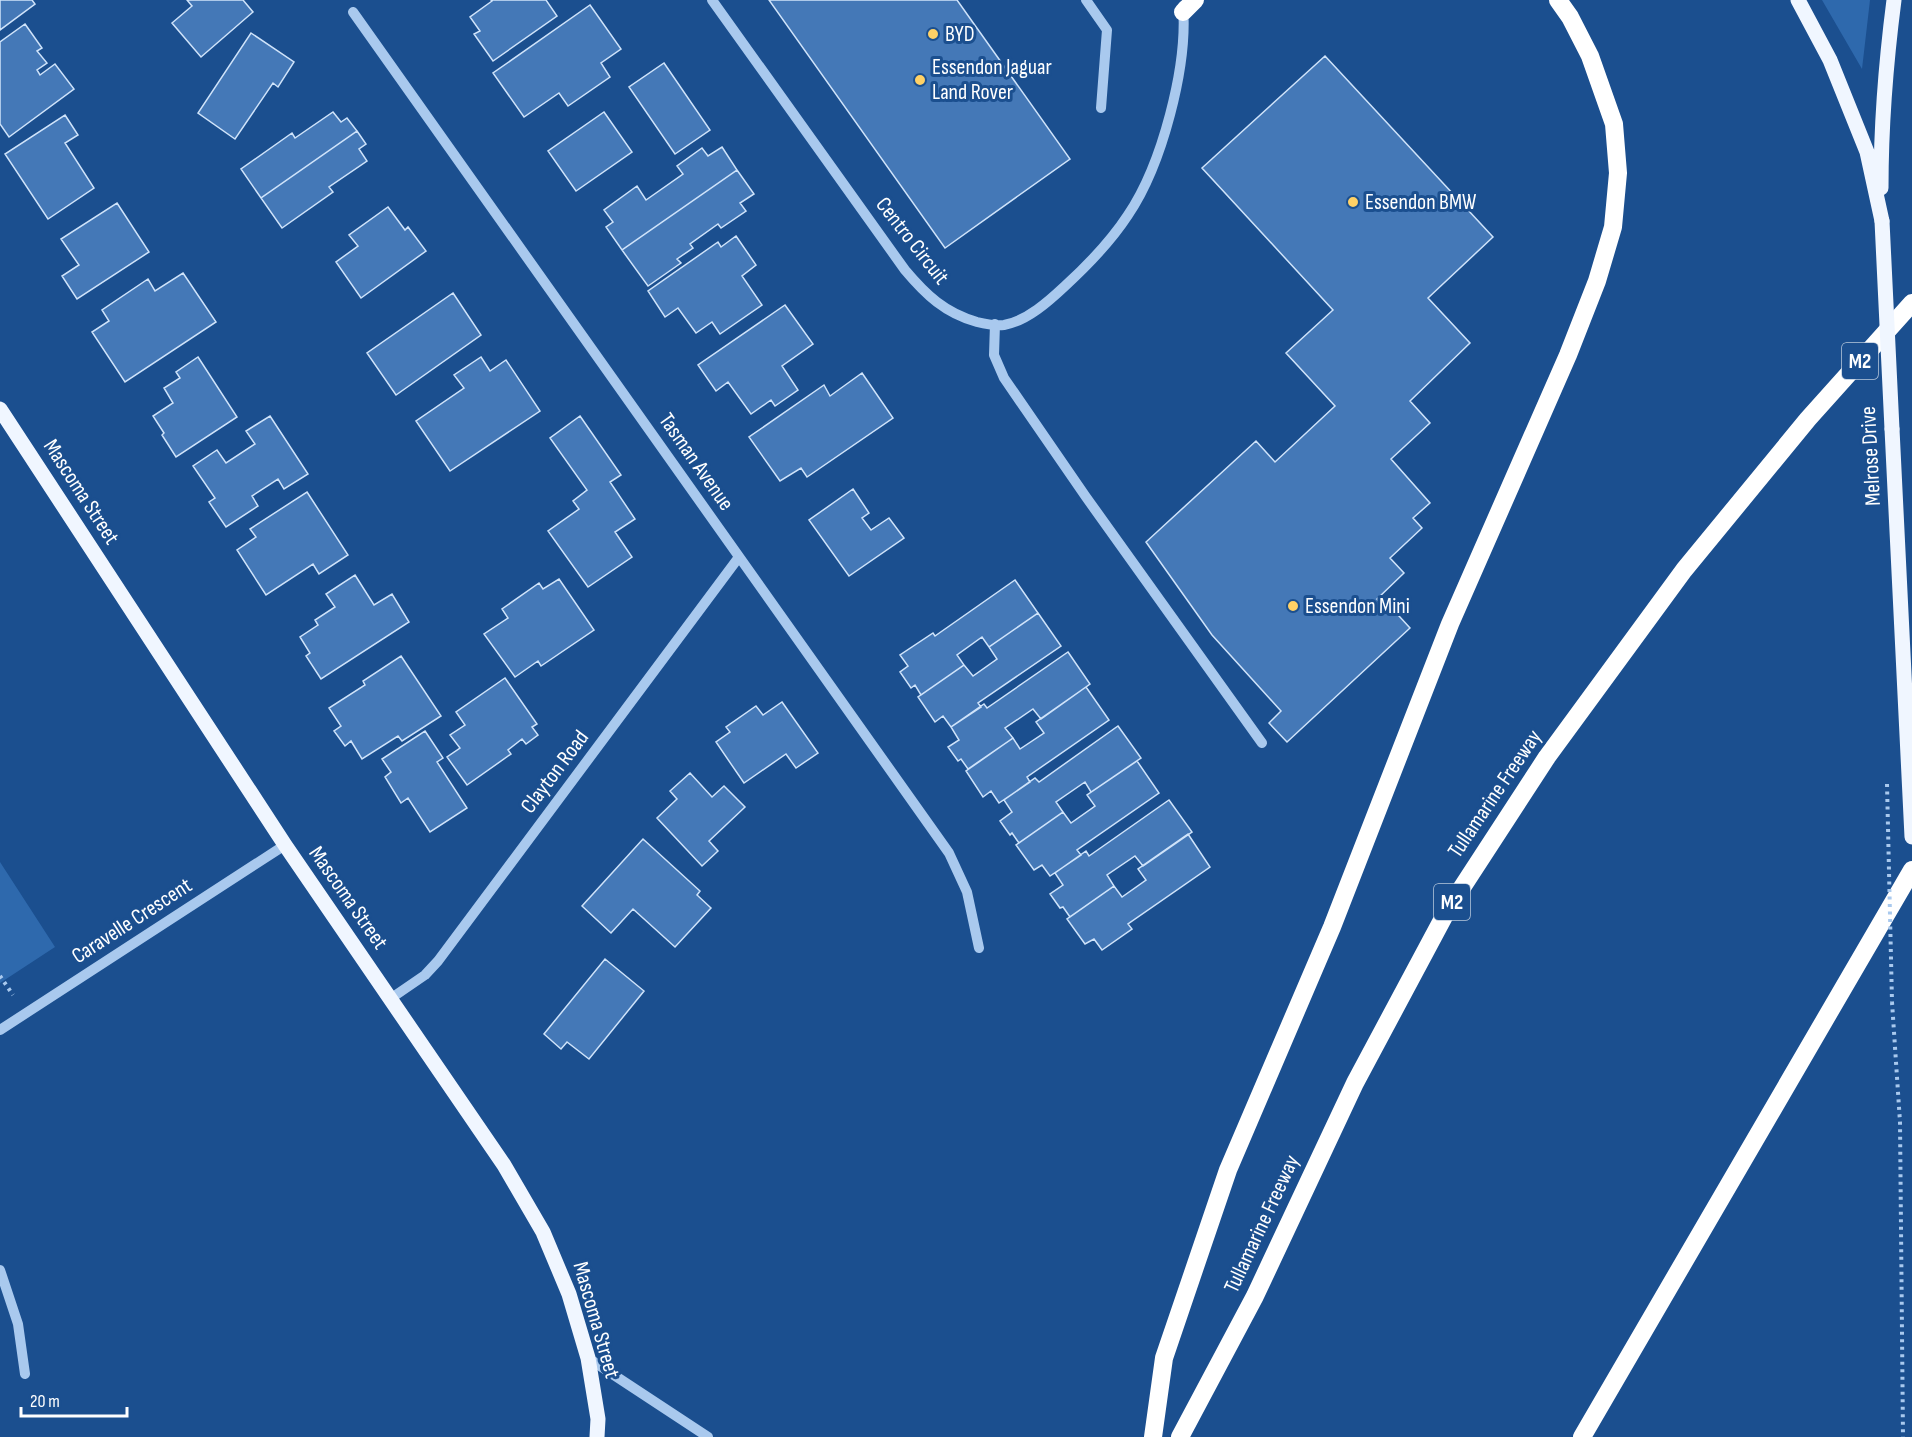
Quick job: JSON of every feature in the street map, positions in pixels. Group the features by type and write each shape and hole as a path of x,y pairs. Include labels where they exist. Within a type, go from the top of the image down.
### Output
{"highway":[{"path":"1153,1437 1164,1358 1228,1170 1332,927 1450,624 1568,355 1597,281 1613,226 1618,172 1614,124 1590,57 1570,17 1558,0"},
{"name":"Tullamarine Freeway","path":"1180,1437 1255,1296 1355,1083 1454,899 1547,757 1684,570 1808,419 1912,303"},
{"path":"1582,1437 1912,870"}],"main road":[{"path":"1798,0 1830,60 1867,152 1882,221"},
{"name":"Melrose Drive","path":"1894,0 1881,153 1882,221 1912,837"},
{"name":"Mascoma Street","path":"0,409 285,845 504,1165 543,1232 569,1294 588,1358 598,1419 597,1437"}],"street":[{"name":"Centro Circuit","path":"712,0 922,291 941,307 962,318 987,324 1004,325 1025,316 1058,292 1114,236 1130,213 1145,186 1169,115 1181,71 1187,4"},
{"path":"1086,0 1107,30 1101,108"},
{"name":"Tasman Avenue","path":"353,12 949,853 967,892 979,948"},
{"path":"995,324 994,356 1004,378 1262,743"},
{"name":"Clayton Road","path":"390,999 425,975 438,961 739,557"},
{"name":"Caravelle Crescent","path":"0,1030 285,845"},
{"path":"0,1270 18,1324 26,1374"},
{"path":"588,1358 708,1437"}],"path":[{"path":"1887,784 1892,1002 1900,1122 1903,1437"}],"shaded area":[{"path":"1822,0 1870,0 1862,69"},
{"path":"0,862 55,947 0,983"}],"building":[{"path":"0,0 32,0 35,4 0,30"},
{"path":"187,0 243,0 253,12 201,57 172,23 192,6"},
{"path":"491,0 546,0 557,16 493,61 474,34 480,31 470,17"},
{"name":"Essendon Jaguar Land Rover","path":"769,0 957,0 1070,159 945,248"},
{"path":"590,5 621,49 601,63 610,77 568,106 559,93 524,117 493,73"},
{"path":"25,24 42,48 37,51 47,63 37,70 40,75 55,64 74,89 9,137 0,124 0,42"},
{"path":"251,33 294,62 278,87 273,83 235,139 198,113"},
{"path":"1325,56 1493,237 1428,298 1470,343 1410,401 1430,423 1391,459 1430,503 1413,518 1422,528 1390,558 1404,573 1377,599 1384,607 1388,604 1410,628 1287,742 1269,723 1281,711 1212,635 1146,542 1256,441 1275,462 1335,406 1286,353 1333,310 1202,168"},
{"path":"664,63 710,130 675,154 629,87"},
{"path":"333,112 341,122 347,118 357,131 261,198 241,169 292,133 295,138"},
{"path":"604,112 632,152 576,191 548,151"},
{"path":"65,115 78,135 65,143 94,188 48,219 5,154"},
{"path":"357,131 366,144 359,149 367,161 329,187 333,192 282,228 261,198"},
{"path":"722,147 737,170 622,250 606,227 613,222 604,210 637,186 646,200 683,174 677,166 702,148 708,156"},
{"path":"737,170 754,194 740,203 746,211 721,228 718,224 690,244 693,248 677,259 681,263 648,286 622,250"},
{"path":"117,203 149,252 77,299 62,276 79,265 61,239"},
{"path":"388,207 405,230 408,227 426,251 361,298 336,262 358,246 349,235"},
{"path":"736,236 756,265 742,276 762,305 720,334 712,322 696,333 678,308 665,317 648,291 718,242 721,247"},
{"path":"183,273 216,322 125,382 92,332 109,321 102,310 148,279 155,291"},
{"path":"453,293 481,335 396,395 367,353"},
{"path":"785,305 813,344 782,366 798,390 775,406 771,400 751,414 728,382 716,391 698,365"},
{"path":"198,357 237,417 176,457 153,416 173,403 164,388 180,378 176,372"},
{"path":"481,357 490,371 506,360 540,411 450,471 416,421 464,388 454,375"},
{"path":"862,373 893,418 807,477 801,468 780,481 749,437 824,385 830,396"},
{"path":"270,416 308,474 284,489 278,479 252,496 258,506 226,527 209,502 215,498 193,466 217,450 226,463 255,444 246,431"},
{"path":"580,416 621,475 610,482 635,519 615,532 632,557 588,587 548,531 579,509 573,501 587,490 550,438"},
{"path":"853,489 869,513 862,518 871,530 889,518 904,538 849,576 809,520"},
{"path":"307,492 348,555 319,574 313,564 266,595 237,550 256,537 250,529"},
{"path":"355,575 374,605 392,594 409,622 321,679 306,656 310,653 300,637 318,625 315,620 335,607 326,594"},
{"path":"559,579 594,630 541,666 538,661 515,677 484,634 508,618 502,609 539,583 543,589"},
{"path":"1015,580 1038,613 989,647 982,637 957,655 964,665 921,695 915,685 911,688 900,672 908,666 900,655 933,633 935,636"},
{"path":"1038,613 1061,646 978,703 981,707 951,727 943,716 935,722 918,697 964,665 973,676 997,659 989,647"},
{"path":"1068,652 1090,684 1041,719 1033,709 1005,728 1013,738 968,769 961,759 958,761 948,747 959,740 951,727 984,704 987,708"},
{"path":"401,656 441,716 402,741 398,736 362,759 351,741 345,746 334,731 341,726 329,708 365,685 363,681"},
{"path":"505,678 537,724 532,727 538,735 526,744 522,739 508,750 511,754 467,785 447,757 460,748 450,735 465,725 456,712"},
{"path":"1086,687 1109,720 1027,777 1030,782 999,803 991,791 983,797 966,771 1013,738 1020,749 1044,733 1036,722"},
{"path":"782,702 818,753 796,768 786,754 744,783 716,742 730,732 726,727 756,706 763,715"},
{"path":"1118,726 1141,758 1091,792 1085,782 1056,802 1063,812 1019,843 1012,833 1010,835 1000,821 1012,812 1004,800 1035,778 1039,782"},
{"path":"425,731 443,758 437,762 467,808 430,832 408,798 401,803 385,777 391,772 382,759"},
{"path":"1137,761 1159,793 1077,850 1081,855 1050,876 1042,865 1034,870 1016,845 1063,812 1071,823 1095,806 1087,795"},
{"path":"690,773 712,797 724,786 745,807 709,841 718,851 702,866 657,818 677,799 670,791"},
{"path":"1169,800 1192,832 1143,866 1135,856 1107,875 1114,886 1070,917 1063,907 1060,908 1050,894 1063,885 1055,873 1086,851 1089,856"},
{"path":"1188,834 1210,867 1128,924 1132,929 1102,950 1094,939 1085,944 1067,919 1114,886 1122,897 1146,880 1138,869"},
{"path":"643,839 700,891 697,895 711,908 675,947 633,909 611,933 582,906"},
{"path":"605,959 644,991 589,1059 567,1042 561,1049 544,1034"}],"place":[{"name":"BYD","path":"933,34"},
{"name":"Essendon Jaguar Land Rover","path":"920,80"},
{"name":"Essendon BMW","path":"1353,202"},
{"name":"Essendon Mini","path":"1293,606"}]}
